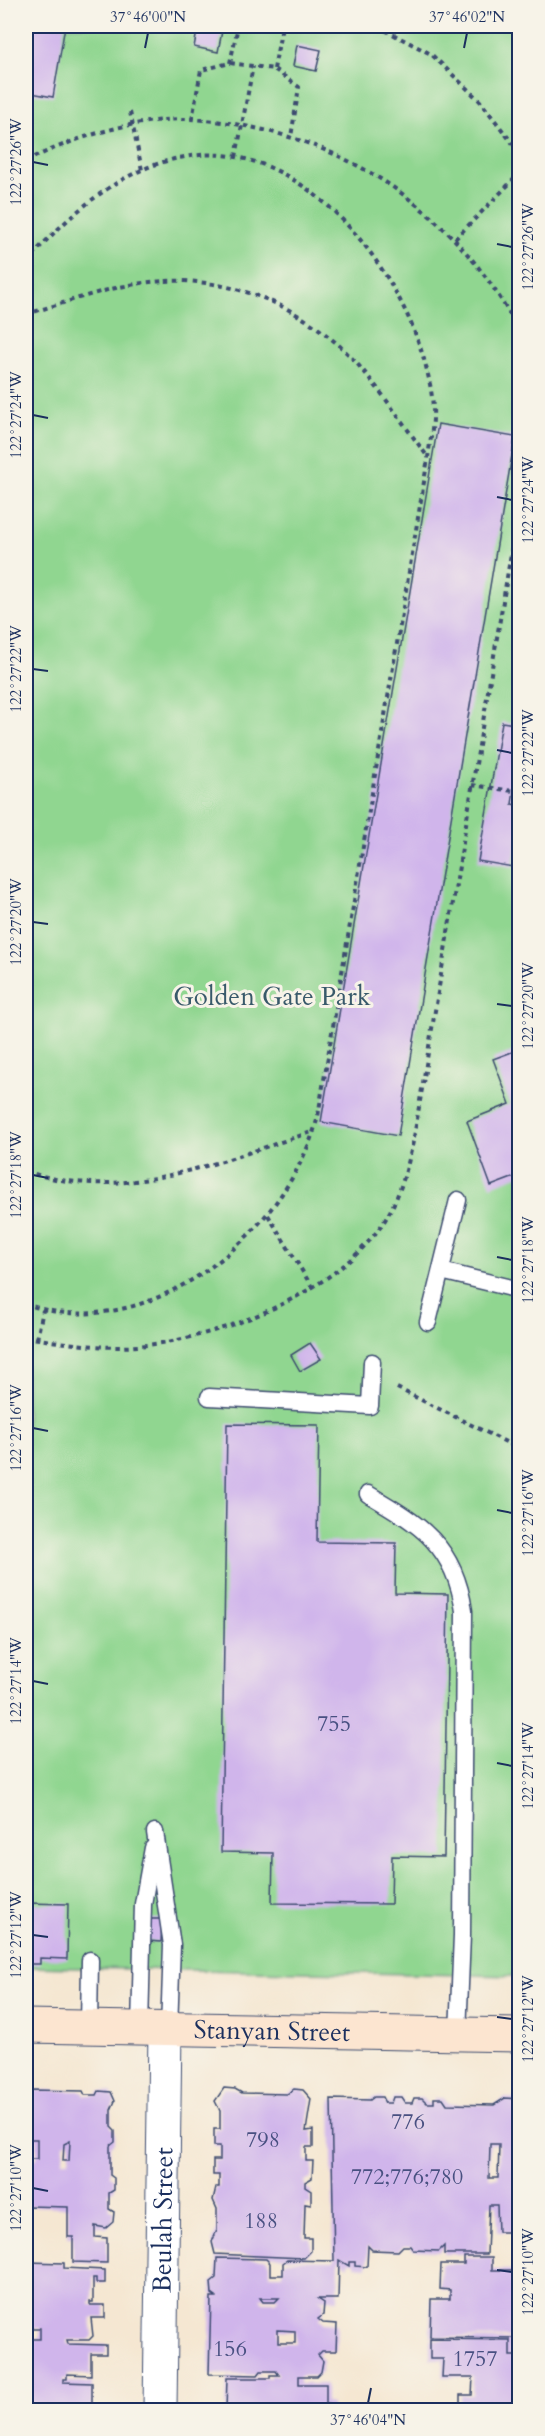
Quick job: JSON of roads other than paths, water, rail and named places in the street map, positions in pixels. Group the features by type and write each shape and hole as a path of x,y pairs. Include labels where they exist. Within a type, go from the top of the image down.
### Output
{"main road":[{"name":"Stanyan Street","path":"26,2026 519,2035"}],"street":[{"name":"Beulah Street","path":"158,2029 160,2410"}],"lane":[{"path":"428,1322 458,1200"},
{"path":"441,1271 519,1290"},
{"path":"208,1396 370,1406 372,1369"},
{"path":"368,1494 416,1522 450,1560 461,1586 464,1635 462,1935 458,2034"},
{"path":"155,1832 172,1945 158,2029 143,1904 155,1832"},
{"path":"89,2028 90,1960"}],"park label":[{"name":"Golden Gate Park","path":"272,996"}]}
